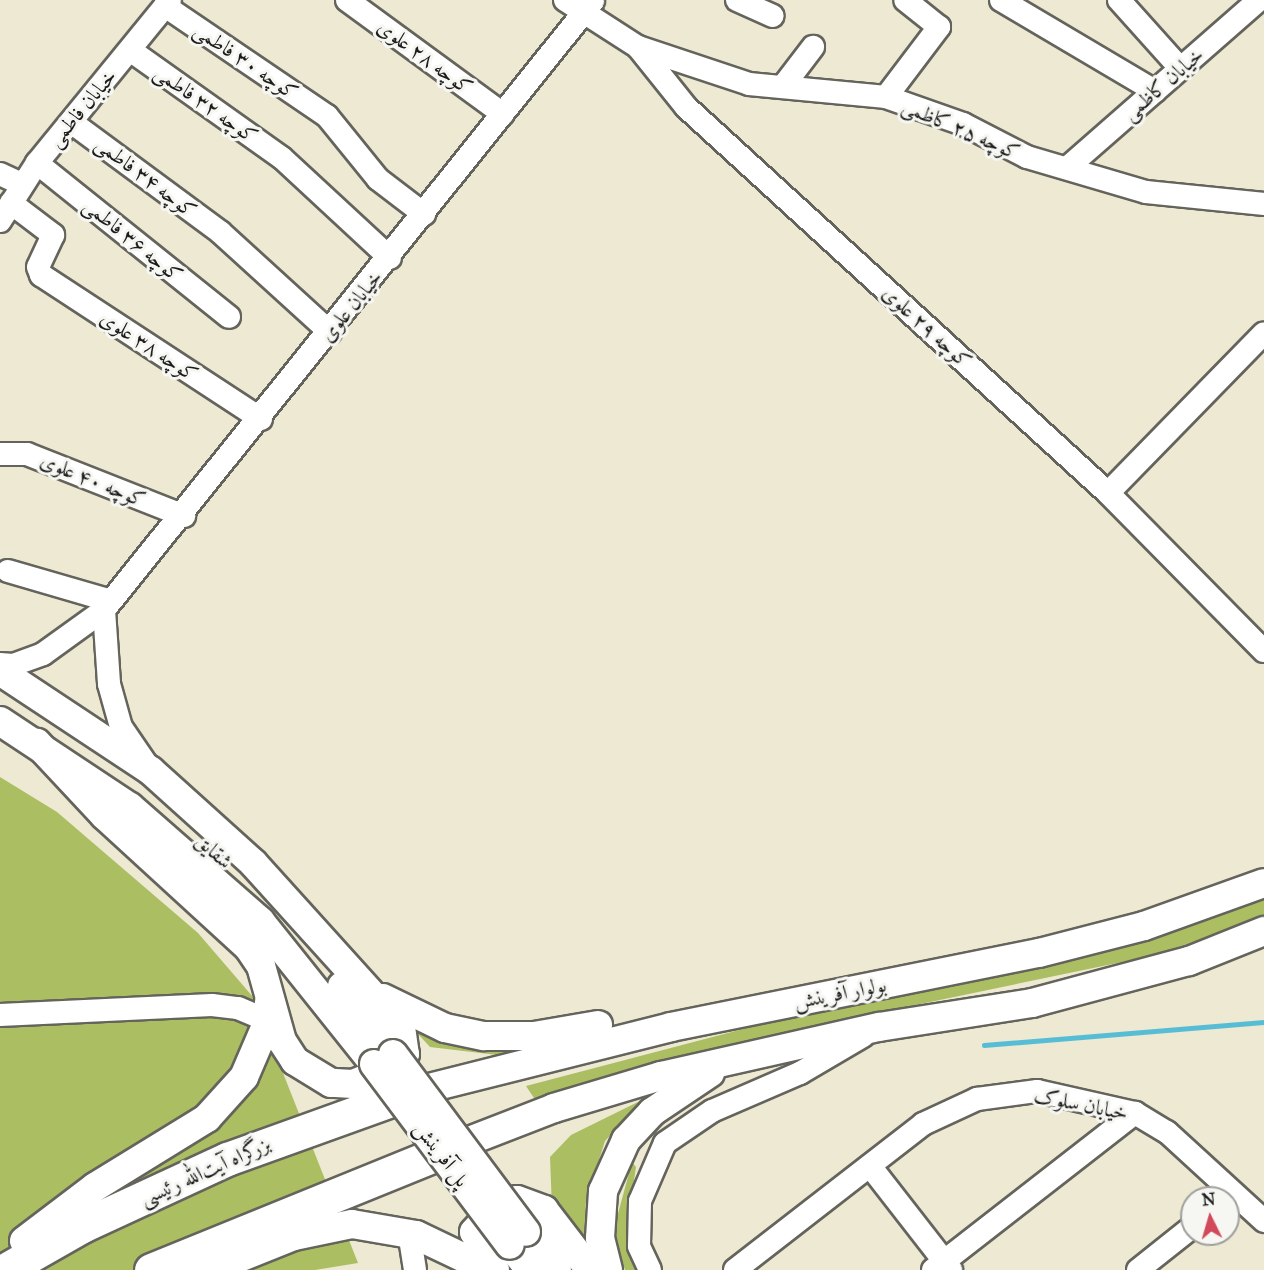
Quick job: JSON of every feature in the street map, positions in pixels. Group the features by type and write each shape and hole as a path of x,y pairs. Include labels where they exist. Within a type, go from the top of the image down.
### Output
{"highway":[{"name":"بزرگراه آیت‌الله رئیسی","path":"5,1270 84,1225 227,1159 413,1092"},
{"path":"152,1270 451,1148"},
{"path":"0,1264 24,1241"}],"main road":[{"path":"0,671 151,771 253,864 401,1027 405,1053 394,1067 353,1084 331,1083 295,1061 282,1041 269,990 248,947 105,816 37,743"},
{"name":"شقایق","path":"0,685 118,766 276,906 383,1059"},
{"name":"شقایق","path":"0,721 37,743 129,807 260,921 383,1059"},
{"name":"بولوار آفرینش","path":"413,1092 671,1027 1060,948 1144,926 1264,883"},
{"name":"بولوار آفرینش","path":"451,1148 554,1108 760,1052 879,1027 1032,1003 1189,961 1264,931"},
{"path":"367,989 445,1028 507,1037 577,1030 686,1005 811,999"},
{"path":"24,1241 94,1187 207,1118 244,1077 267,1021 269,990"},
{"path":"608,1270 600,1238 603,1191 626,1140 682,1088 760,1052"},
{"name":"پل آفرینش","path":"383,1059 518,1239"},
{"path":"496,1270 474,1232 497,1207 517,1200 544,1210 590,1270"},
{"path":"209,1270 326,1228 352,1224 409,1232 447,1246 489,1270"},
{"path":"518,1239 530,1270"},
{"path":"518,1239 557,1270"}],"street":[{"name":"کوچه ۲۸ علوی","path":"347,0 503,114"},
{"name":"کوچه ۲۹ علوی","path":"565,0 590,6 638,47 686,107 1108,493 1264,651"},
{"path":"737,0 773,16"},
{"path":"886,97 939,27 905,0"},
{"path":"1001,0 1155,91"},
{"path":"1119,0 1180,68"},
{"name":"خیابان فاطمی","path":"11,202 37,163 168,3"},
{"name":"کوچه ۳۰ فاطمی","path":"168,3 327,116 378,179 424,214"},
{"name":"خیابان کاظمی","path":"1067,168 1155,91 1246,4"},
{"name":"خیابان علوی","path":"0,664 13,665 43,654 107,605 184,516 590,6"},
{"name":"کوچه ۲۵ کاظمی","path":"638,47 749,84 784,85 886,97 1067,168 1146,192 1264,204"},
{"path":"784,85 813,47"},
{"name":"کوچه ۳۲ فاطمی","path":"130,50 282,158 390,258"},
{"name":"کوچه ۳۴ فاطمی","path":"71,122 220,232 330,332"},
{"name":"کوچه ۳۶ فاطمی","path":"37,163 229,317"},
{"path":"0,174 11,202"},
{"name":"کوچه ۳۸ علوی","path":"11,202 53,235 38,272 261,419"},
{"path":"1108,493 1264,333"},
{"name":"کوچه ۴۰ علوی","path":"0,454 27,454 184,516"},
{"path":"8,571 107,605 109,684 121,727 151,771"},
{"path":"0,1015 212,1005 238,1008 267,1021"},
{"path":"650,1270 639,1246 640,1201 665,1143 712,1111 800,1073 879,1027"},
{"name":"خیابان سلوک","path":"735,1270 923,1124 977,1099 1037,1091 1135,1113 1167,1132 1223,1186"},
{"path":"870,1166 943,1267 1037,1189 1135,1113"},
{"name":"خیابان سلوک","path":"1240,1202 1264,1221"},
{"path":"409,1232 415,1270"},
{"path":"1138,1270 1180,1237"}],"green space":[{"path":"0,777 57,812 198,933 253,997 358,1263 315,1270 0,1270"},
{"path":"1264,898 1264,917 1156,955 771,1035 538,1104 526,1086 777,1020 1067,962 1158,938"},
{"path":"674,1012 514,1057 430,1047 407,1022 526,1045"},
{"path":"646,1098 605,1141 586,1201 584,1243 552,1209 550,1157 571,1135"},
{"path":"632,1162 636,1167 627,1228 641,1270 625,1270 617,1248 616,1221"}],"waterway":[{"path":"984,1045 1264,1022"}]}
